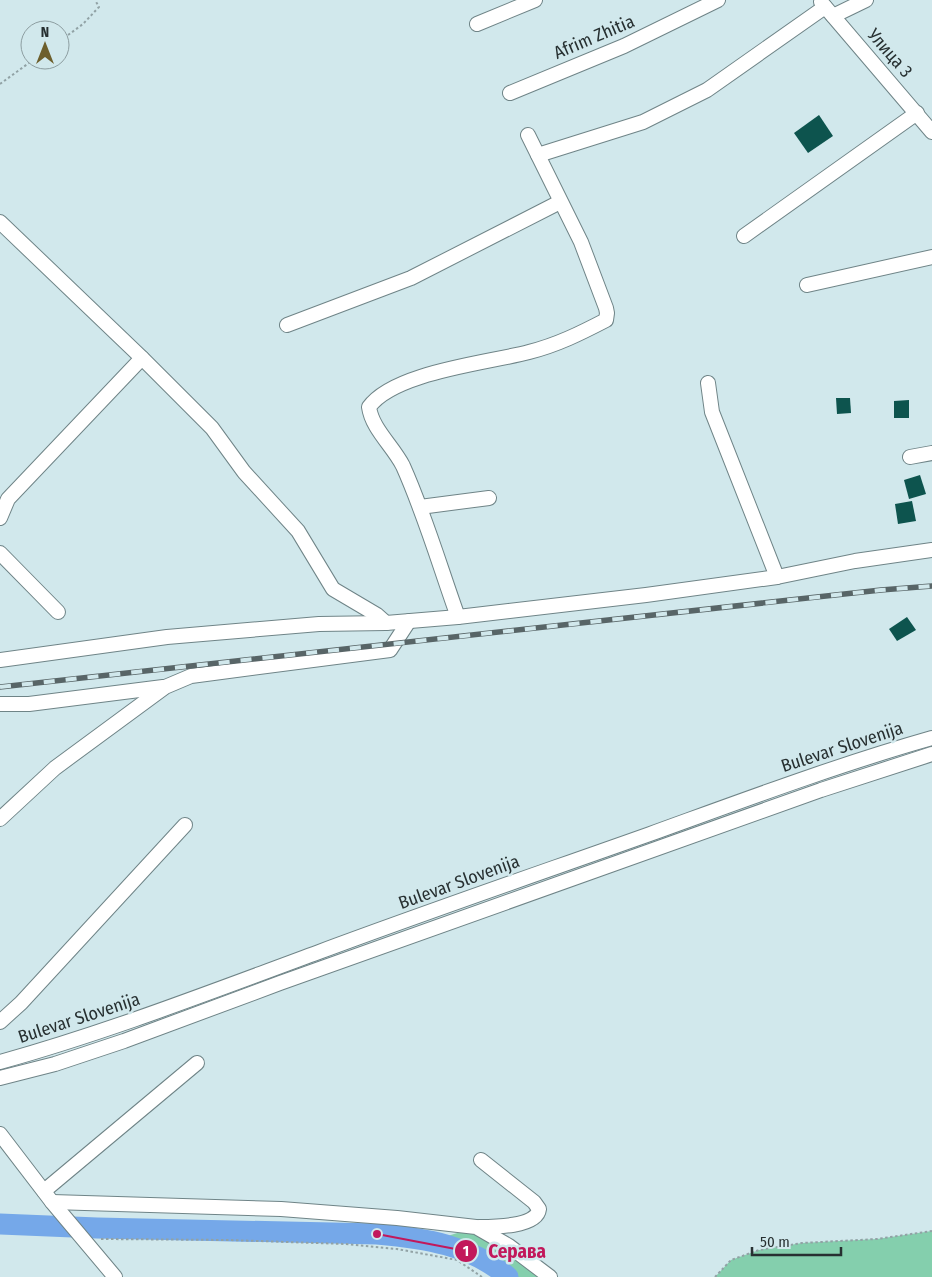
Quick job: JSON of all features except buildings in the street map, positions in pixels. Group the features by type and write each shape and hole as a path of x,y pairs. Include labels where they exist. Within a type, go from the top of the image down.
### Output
{"street":[{"path":"477,24 535,0"},
{"name":"Afrim Zhitia","path":"510,94 624,46 718,0"},
{"path":"538,155 643,122 706,90 826,8 866,0"},
{"name":"Улица 3","path":"826,8 927,122"},
{"path":"744,236 927,122"},
{"path":"458,617 420,507 402,464 370,417 369,407 375,399 406,382 442,370 495,360 565,341 606,320 606,308 592,275 585,252 528,136"},
{"path":"287,325 411,278 560,202"},
{"path":"0,222 212,428 244,472 298,531 333,589 377,615 386,623"},
{"path":"807,285 932,257"},
{"path":"0,516 8,499 142,358"},
{"path":"708,383 712,412 730,453 777,577"},
{"path":"910,457 932,453"},
{"path":"420,507 489,498"},
{"path":"0,660 167,637 319,624 386,623 458,617 684,591 777,577 855,561 932,550"},
{"path":"0,553 58,612"},
{"path":"0,819 55,768 165,687 192,676 390,650 409,621"},
{"path":"0,704 29,704 165,687"},
{"name":"Bulevar Slovenija","path":"0,1062 63,1045 127,1023 353,939 772,790 884,751 932,738"},
{"name":"Bulevar Slovenija","path":"0,1078 55,1064 124,1042 280,983 822,790 932,754"},
{"path":"0,1022 21,1003 185,825"},
{"path":"48,1196 197,1064"},
{"path":"0,1134 48,1196 116,1277"},
{"path":"48,1196 281,1209 397,1218 476,1227 494,1227 523,1222 536,1217 540,1209 534,1202 481,1160"},
{"path":"476,1227 509,1246 550,1277"}],"path":[{"path":"70,34 83,24 99,7 95,0"},
{"path":"0,84 20,69"},
{"path":"715,1277 727,1264 737,1257 778,1246 828,1241 884,1239 932,1231"},
{"path":"84,1239 229,1240 353,1245 397,1249 457,1260 482,1277"}],"green space":[{"path":"476,1227 550,1277 508,1277 477,1256 432,1241"},
{"path":"932,1231 932,1277 715,1277 731,1260 759,1250 802,1243 877,1239"}],"waterway":[{"path":"0,1224 377,1234 429,1241 463,1250 479,1257 508,1277"}],"railway":[{"path":"0,687 881,590 932,586"}],"place":[{"name":"Серава","path":"377,1234"}]}
